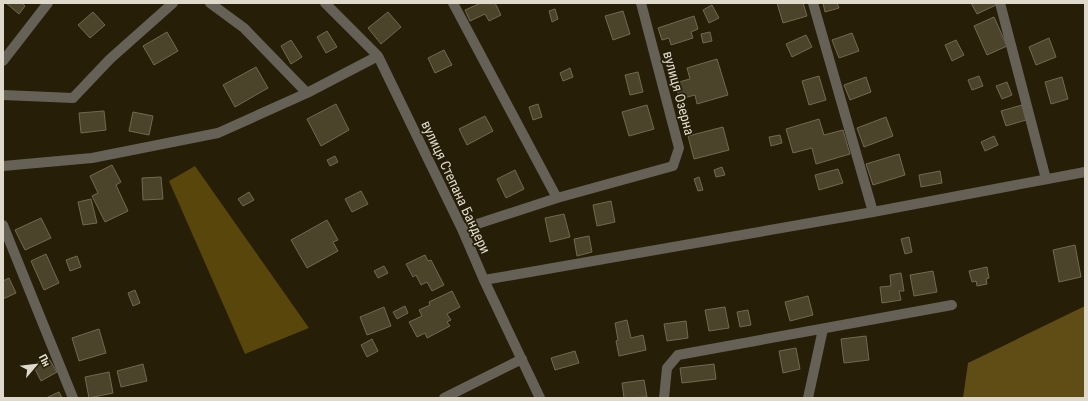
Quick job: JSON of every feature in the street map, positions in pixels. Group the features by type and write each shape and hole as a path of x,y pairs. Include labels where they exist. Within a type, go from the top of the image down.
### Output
{"street":[{"path":"3,61 48,3"},
{"path":"3,96 73,98 110,59 173,3"},
{"path":"210,3 244,28 307,93"},
{"name":"вулиця Степана Бандери","path":"325,3 378,56 462,229 484,280 540,398"},
{"path":"453,3 557,198"},
{"name":"вулиця Озерна","path":"462,229 557,198 673,166 679,148 641,3"},
{"path":"813,3 873,212"},
{"path":"1000,3 1046,179"},
{"path":"3,166 92,158 218,133 307,93 378,56"},
{"path":"484,280 873,212 1085,172"},
{"path":"3,225 73,398"},
{"path":"664,398 667,368 678,355 952,305"},
{"path":"808,398 823,329"},
{"path":"444,398 522,359"}],"shaded area":[{"path":"195,166 309,328 245,354 169,181"},
{"path":"1085,306 1085,398 963,398 968,363"}],"building":[{"path":"6,3 22,3 25,6 19,14"},
{"path":"481,3 495,3 501,15 489,21 485,14 470,21 465,10"},
{"path":"777,3 803,3 807,16 783,23"},
{"path":"823,3 837,3 839,8 825,12"},
{"path":"971,3 995,3 996,5 977,14"},
{"path":"712,5 719,18 709,23 703,10"},
{"path":"555,9 558,19 552,22 549,11"},
{"path":"623,11 630,34 613,40 605,16"},
{"path":"93,12 105,25 90,38 78,25"},
{"path":"388,12 401,27 381,44 368,28"},
{"path":"694,16 698,29 691,32 693,38 671,45 669,38 662,40 658,28"},
{"path":"994,17 1007,46 987,55 974,26"},
{"path":"327,31 337,47 326,53 317,37"},
{"path":"167,32 178,51 154,65 143,46"},
{"path":"710,32 712,41 703,43 701,34"},
{"path":"852,33 859,51 839,58 832,40"},
{"path":"806,35 812,47 792,57 786,44"},
{"path":"1049,38 1056,57 1036,65 1029,47"},
{"path":"291,40 302,57 291,64 281,46"},
{"path":"956,40 964,55 952,61 945,45"},
{"path":"444,50 452,65 435,73 428,58"},
{"path":"717,59 728,95 697,104 695,95 680,99 675,83 690,79 687,68"},
{"path":"256,67 268,88 235,107 223,85"},
{"path":"570,68 573,77 563,81 560,73"},
{"path":"638,72 643,92 630,95 625,75"},
{"path":"819,76 826,100 809,105 802,81"},
{"path":"979,76 983,86 972,90 968,80"},
{"path":"866,77 871,92 850,100 844,85"},
{"path":"1062,77 1068,99 1051,104 1045,82"},
{"path":"1007,82 1012,95 1002,99 996,86"},
{"path":"336,104 349,130 321,146 307,119"},
{"path":"538,104 542,117 533,120 529,107"},
{"path":"647,105 654,129 629,136 622,112"},
{"path":"1022,105 1026,120 1006,126 1001,111"},
{"path":"104,111 106,130 81,133 79,113"},
{"path":"133,112 153,116 149,135 129,131"},
{"path":"485,116 493,131 467,145 459,129"},
{"path":"886,117 893,136 864,147 857,128"},
{"path":"819,119 824,135 843,130 850,154 816,164 812,148 793,153 786,129"},
{"path":"723,127 729,150 694,159 688,136"},
{"path":"780,135 782,143 771,146 769,137"},
{"path":"994,136 998,145 985,151 981,142"},
{"path":"899,154 905,175 873,185 866,164"},
{"path":"335,156 338,162 330,166 327,160"},
{"path":"112,165 121,182 116,185 128,211 105,222 92,196 98,193 90,176"},
{"path":"722,167 725,175 716,177 714,170"},
{"path":"838,169 843,183 819,190 815,175"},
{"path":"515,170 524,189 506,198 497,179"},
{"path":"940,171 942,183 921,187 919,175"},
{"path":"161,177 163,199 143,200 142,178"},
{"path":"699,177 703,190 698,191 694,179"},
{"path":"361,191 368,204 352,212 345,199"},
{"path":"249,192 254,200 243,206 238,199"},
{"path":"91,199 97,223 83,225 78,202"},
{"path":"611,201 615,222 597,226 593,205"},
{"path":"564,214 570,237 550,242 545,218"},
{"path":"41,218 51,238 25,250 15,230"},
{"path":"327,220 338,240 333,242 338,251 307,268 291,240"},
{"path":"589,236 592,252 577,256 574,239"},
{"path":"909,237 912,252 905,254 901,239"},
{"path":"1075,245 1081,277 1059,282 1053,250"},
{"path":"46,254 59,283 44,290 31,261"},
{"path":"425,255 428,261 431,260 444,285 432,291 427,282 421,285 416,275 413,277 406,264"},
{"path":"77,256 81,267 70,271 66,260"},
{"path":"384,266 388,273 378,278 374,271"},
{"path":"987,267 989,278 986,279 987,284 977,286 976,281 972,282 969,271"},
{"path":"933,271 937,292 914,296 910,275"},
{"path":"901,273 904,291 899,291 901,300 882,303 880,287 891,286 890,275"},
{"path":"9,278 16,293 3,299 3,281"},
{"path":"135,290 140,303 133,306 128,293"},
{"path":"452,291 460,307 447,314 451,320 447,322 450,326 427,338 425,333 417,337 409,322 422,316 419,310 430,305 429,302"},
{"path":"808,296 813,315 790,321 785,302"},
{"path":"405,306 408,313 397,319 393,312"},
{"path":"384,307 391,326 367,335 360,317"},
{"path":"725,307 729,328 709,331 705,310"},
{"path":"748,310 751,325 740,327 737,312"},
{"path":"627,320 631,338 643,335 646,350 619,356 615,323"},
{"path":"686,321 688,338 667,341 664,324"},
{"path":"99,329 106,353 79,361 72,338"},
{"path":"866,336 869,360 844,363 841,339"},
{"path":"372,339 378,351 367,357 361,345"},
{"path":"796,348 800,369 783,373 779,351"},
{"path":"575,351 579,363 555,370 551,358"},
{"path":"48,357 57,372 41,381 33,365"},
{"path":"143,364 147,381 121,387 117,371"},
{"path":"714,364 716,379 682,383 680,368"},
{"path":"109,372 113,393 89,398 85,377"},
{"path":"644,380 647,397 624,398 622,383"},
{"path":"59,392 62,398 46,398"}]}
